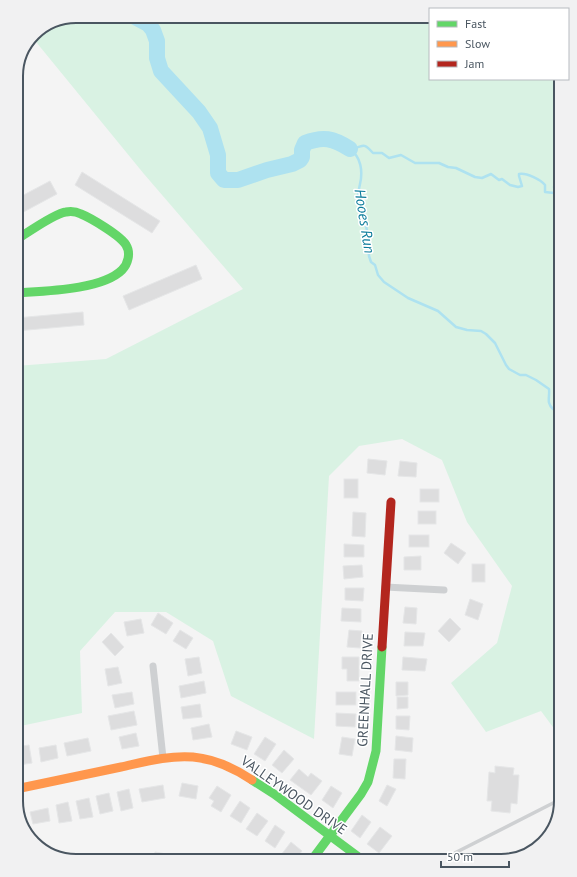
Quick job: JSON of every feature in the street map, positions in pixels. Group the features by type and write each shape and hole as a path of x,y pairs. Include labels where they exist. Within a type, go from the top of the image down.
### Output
{"street":[{"path":"23,236 61,214 75,212 82,214 124,241 129,256 125,269 112,277 99,282 85,286 23,292"},
{"name":"GREENHALL DRIVE","path":"316,854 361,794 368,782 376,751 391,502"},
{"path":"385,587 444,590"},
{"path":"153,666 163,758"},
{"name":"VALLEYWOOD DRIVE","path":"23,788 163,758 192,757 208,760 224,764 239,771 274,794 355,854"}],"lane":[{"path":"453,854 554,803"}],"green space":[{"path":"76,23 429,23 429,80 554,80 554,729 541,711 486,732 451,683 497,643 512,586 467,522 442,460 402,439 359,446 329,476 314,739 231,696 213,641 166,612 115,612 80,651 82,713 23,726 23,365 106,359 243,289 144,174 36,42 47,32 56,27"}],"building":[{"path":"82,172 160,221 152,233 75,185"},
{"path":"50,181 57,194 23,212 23,195"},
{"path":"196,265 202,279 129,310 123,296"},
{"path":"83,312 84,325 23,330 23,317"},
{"path":"368,459 387,461 385,475 367,473"},
{"path":"400,461 417,463 416,477 398,476"},
{"path":"344,479 358,479 358,498 344,498"},
{"path":"420,489 439,489 439,502 420,502"},
{"path":"418,511 436,511 436,524 418,524"},
{"path":"353,512 366,513 365,537 352,536"},
{"path":"409,535 429,535 429,547 409,547"},
{"path":"451,543 466,553 458,564 444,553"},
{"path":"344,544 364,545 364,557 344,557"},
{"path":"421,556 421,570 404,570 404,557"},
{"path":"472,564 485,564 485,582 472,582"},
{"path":"362,565 363,577 344,579 343,566"},
{"path":"345,588 364,588 363,601 345,600"},
{"path":"470,599 483,604 478,620 465,615"},
{"path":"405,607 417,608 416,624 403,623"},
{"path":"342,608 361,609 361,622 341,621"},
{"path":"158,613 173,623 166,634 151,625"},
{"path":"450,618 461,629 449,642 438,631"},
{"path":"141,619 144,633 127,636 124,622"},
{"path":"180,630 193,638 186,649 173,641"},
{"path":"349,630 362,631 360,648 347,647"},
{"path":"405,632 425,633 423,646 404,646"},
{"path":"111,633 124,647 115,656 102,642"},
{"path":"199,657 202,673 188,676 185,659"},
{"path":"342,657 359,657 359,681 347,681 347,669 342,669"},
{"path":"403,657 427,659 425,671 402,670"},
{"path":"118,667 122,683 108,686 105,669"},
{"path":"204,681 206,693 181,698 179,686"},
{"path":"396,682 408,682 408,695 396,696"},
{"path":"132,692 134,704 115,708 112,695"},
{"path":"336,692 356,692 356,705 336,705"},
{"path":"397,697 408,697 408,708 397,709"},
{"path":"200,704 202,717 183,719 181,707"},
{"path":"134,711 137,725 111,730 108,716"},
{"path":"336,713 356,714 355,727 336,726"},
{"path":"396,716 410,716 409,730 396,729"},
{"path":"209,724 212,737 193,740 191,728"},
{"path":"236,731 252,737 247,750 231,744"},
{"path":"136,733 139,746 122,749 119,737"},
{"path":"396,736 413,738 412,752 395,750"},
{"path":"265,737 276,744 265,761 254,754"},
{"path":"342,737 355,739 352,756 339,754"},
{"path":"88,738 91,751 67,756 64,743"},
{"path":"29,745 32,763 23,764 23,746"},
{"path":"56,745 58,758 41,762 39,748"},
{"path":"284,750 294,759 282,773 272,765"},
{"path":"394,759 406,759 405,779 393,778"},
{"path":"495,766 514,768 513,775 519,775 517,804 511,803 510,813 491,811 492,801 487,801 489,772 495,773"},
{"path":"299,769 308,777 311,773 322,781 311,795 290,780"},
{"path":"182,783 198,786 196,799 179,796"},
{"path":"163,785 165,798 142,802 139,789"},
{"path":"387,785 396,789 387,806 379,801"},
{"path":"217,786 231,795 221,812 211,806 214,801 209,798"},
{"path":"331,786 342,793 333,808 322,800"},
{"path":"129,789 133,808 121,811 117,792"},
{"path":"109,793 113,811 100,814 96,796"},
{"path":"89,798 93,817 80,819 76,801"},
{"path":"240,801 250,808 241,823 230,816"},
{"path":"68,802 72,821 59,823 56,805"},
{"path":"48,808 50,821 33,824 30,812"},
{"path":"257,813 268,821 257,836 246,829"},
{"path":"362,815 371,822 360,838 351,831"},
{"path":"275,825 285,832 275,848 265,841"},
{"path":"380,827 392,836 379,853 367,844"},
{"path":"291,842 302,851 300,854 282,854"},
{"path":"155,852 166,854 155,854"}],"waterway":[{"name":"Hooes Run","path":"146,23 153,30 157,41 157,58 161,71 199,112 210,128 218,155 218,173 224,180 238,180 267,170 292,164 300,160 302,157 302,150 305,143 317,139 333,140 350,149"},
{"path":"350,149 365,146 373,153 382,153 389,158 401,155 415,163 439,163 448,167 456,168 475,177 482,178 491,174 499,180 502,179 510,185 518,187 522,186 519,174 525,174 543,183 545,185 545,192 554,193"},
{"name":"Hooes Run","path":"350,149 359,160 361,179 358,197 368,234 369,256 371,262 375,265 378,275 384,282 408,298 438,311 456,327 467,330 481,331 486,334 495,343 509,369 520,375 526,375 549,389 549,402 551,407 554,409"}],"traffic: fast":[{"path":"23,236 61,213 74,212 92,219 118,237 128,248 129,255 126,265 122,270 113,277 101,282 87,286 23,292"},
{"path":"316,854 361,794 368,782 376,751 382,647"},
{"path":"252,780 274,794 355,854"}],"traffic: slow":[{"path":"23,788 148,761 184,757 201,758 217,762 252,780"}],"traffic: jam":[{"path":"382,647 391,502"}]}
